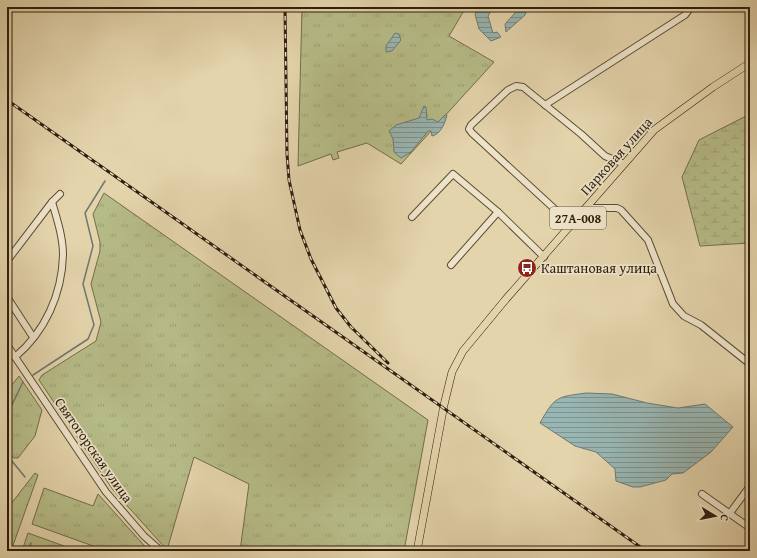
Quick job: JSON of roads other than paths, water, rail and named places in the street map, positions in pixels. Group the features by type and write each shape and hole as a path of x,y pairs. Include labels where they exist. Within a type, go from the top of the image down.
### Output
{"main road":[{"name":"Парковая улица","path":"417,551 444,405 452,372 463,351 654,130 713,87 750,63"}],"street":[{"path":"545,105 685,15 692,7"},
{"path":"572,225 469,129 470,125 508,90 516,86 523,87 581,134 605,156 624,164"},
{"path":"412,217 453,174 498,212 544,257"},
{"path":"7,261 52,202 60,194"},
{"path":"15,357 38,332 50,314 57,295 62,262 60,230 52,202"},
{"path":"586,208 617,208 621,210 648,240 673,304 684,316 701,325 750,364"},
{"path":"451,265 498,212"},
{"path":"7,297 33,337"},
{"name":"Святогорская улица","path":"7,345 106,492 144,536 161,551"},
{"path":"730,513 750,486"},
{"path":"702,494 750,528"}],"water":[{"path":"479,7 493,7 488,16 493,33 497,32 501,37 491,41 479,29 475,14"},
{"path":"518,7 528,7 525,15 506,32 505,24 515,13"},
{"path":"395,33 399,34 401,40 392,51 386,52 386,46"},
{"path":"424,106 426,107 427,120 432,119 438,122 445,115 447,115 444,125 435,135 432,136 431,131 428,131 411,152 401,158 394,152 393,139 389,131 396,125 419,118"},
{"path":"586,393 612,394 647,403 678,408 705,404 733,427 711,452 683,473 672,474 666,480 640,487 633,487 616,481 615,469 596,452 575,446 540,423 549,407 558,399"}],"waterway":[{"path":"33,375 88,339 94,325 83,284 93,246 85,213 105,181"},
{"path":"7,415 23,382"},
{"path":"7,455 25,477"},
{"path":"28,551 31,543"},
{"path":"7,547 10,551"}],"railway":[{"path":"285,7 287,154 289,180 300,230 311,259 336,308 351,327 388,363"},
{"path":"7,100 646,551"}],"place":[{"name":"Каштановая улица","path":"527,268"}]}
